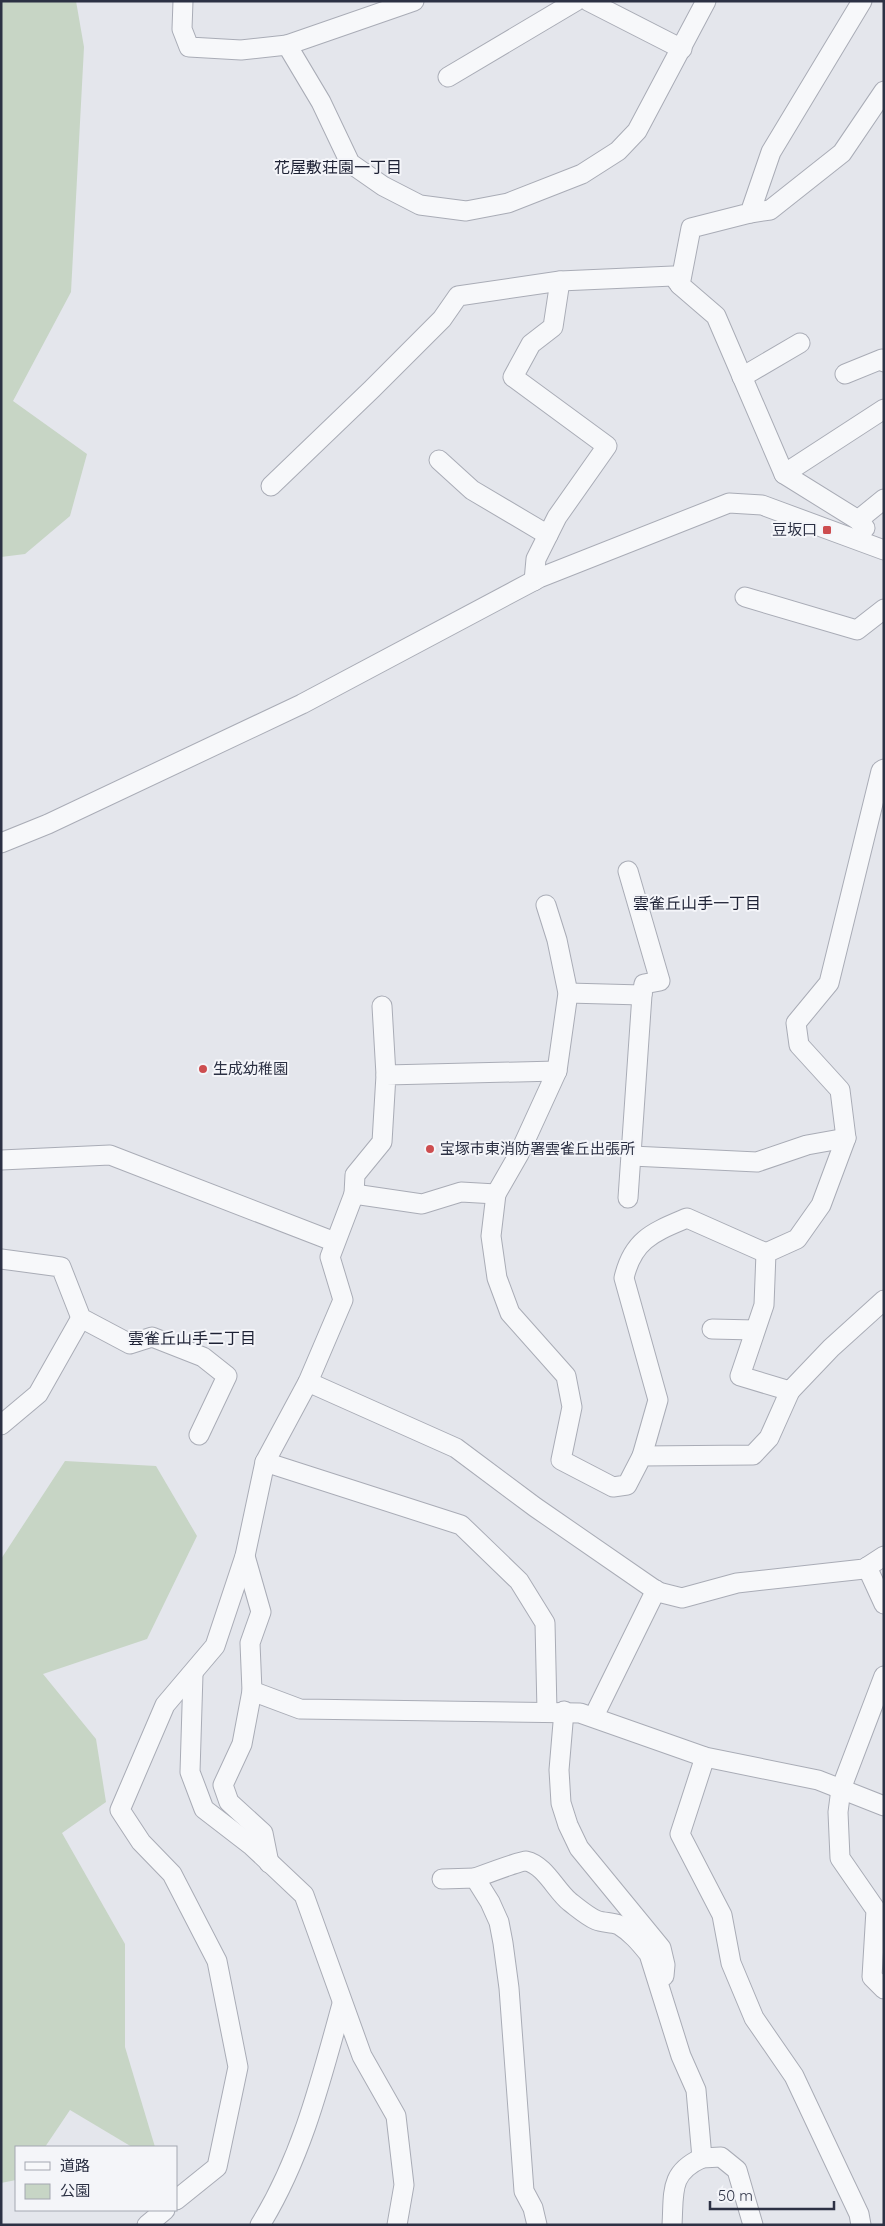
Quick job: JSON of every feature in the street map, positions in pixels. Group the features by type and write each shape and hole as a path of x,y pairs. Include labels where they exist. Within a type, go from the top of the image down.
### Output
{"street":[{"path":"183,1 182,29 189,47 242,50 287,45 414,1"},
{"path":"448,77 576,1"},
{"path":"588,1 682,49"},
{"path":"287,45 321,102 350,163 383,186 420,205 466,211 508,203 582,174 618,151 637,131 706,1"},
{"path":"750,213 771,152 862,1"},
{"path":"680,285 691,228 750,213 770,210 842,153 884,91"},
{"path":"271,486 372,390 442,319 458,296 560,281 672,276 716,316 784,474 858,520 883,549"},
{"path":"534,581 536,558 557,517 607,446 513,377 530,344 553,328 560,281"},
{"path":"742,377 800,343"},
{"path":"845,374 882,358 884,362"},
{"path":"784,474 884,410"},
{"path":"439,460 472,490 548,535"},
{"path":"858,520 884,499"},
{"path":"1,844 48,824 302,704 534,581 729,503 762,505 883,549"},
{"path":"745,597 857,630 884,609"},
{"path":"546,905 557,940 568,993 557,1071 519,1154 496,1194 491,1236 497,1278 510,1313 566,1376 572,1407 562,1460 613,1487 627,1485 642,1456 658,1400 624,1278 628,1259 652,1233 688,1218 766,1253 797,1239 821,1205 846,1138 840,1090 798,1046 796,1023 830,982 881,771 884,769"},
{"path":"628,871 660,981 644,984 642,995 628,1198"},
{"path":"568,993 642,995"},
{"path":"178,2198 217,2166 238,2066 216,1961 172,1874 141,1842 120,1810 165,1705 215,1646 245,1556 265,1462 308,1382 343,1300 330,1257 354,1194 355,1175 382,1142 386,1075 382,1006"},
{"path":"386,1075 557,1071"},
{"path":"632,1156 757,1162 807,1145 846,1138"},
{"path":"1,1160 110,1155 335,1242"},
{"path":"354,1194 422,1204 461,1192 496,1194"},
{"path":"766,1253 764,1305 740,1376 790,1392"},
{"path":"1,1259 61,1267 80,1318 130,1344 152,1336 203,1357 226,1376 199,1434"},
{"path":"642,1456 753,1456 769,1438 790,1392 831,1348 884,1300"},
{"path":"1,1425 38,1394 80,1318"},
{"path":"712,1329 755,1330"},
{"path":"308,1382 456,1448 535,1507 656,1590 668,1596 682,1598 737,1583 864,1569 884,1556"},
{"path":"265,1462 461,1525 519,1581 545,1623 556,1711 561,1803 568,1825 580,1848 661,1948 665,1965 661,1992"},
{"path":"245,1556 261,1612 250,1643 252,1692 242,1744 223,1785 229,1802 263,1833 269,1862"},
{"path":"867,1567 884,1604"},
{"path":"594,1716 634,1639 656,1590"},
{"path":"193,1674 190,1772 204,1810 252,1846 304,1895 362,2056 396,2116 404,2185 397,2225"},
{"path":"884,1676 841,1789 838,1812 840,1858 876,1910 872,1977 884,1989"},
{"path":"252,1692 300,1709 556,1711 594,1716 705,1757 818,1780 884,1806"},
{"path":"705,1757 680,1834 722,1915 731,1963 754,2018 794,2076 859,2214 861,2225"},
{"path":"442,1879 475,1878 505,1869 523,1861 532,1863 540,1868 561,1895 574,1905 596,1920 617,1924 638,1940 649,1954 681,2056 696,2090 702,2158"},
{"path":"475,1878 493,1908 503,1943 510,1998 524,2191 533,2208 538,2225"},
{"path":"260,2225 277,2198 315,2105 342,2004"},
{"path":"672,2225 676,2179 686,2165 702,2158 721,2157 737,2170 753,2225"},
{"path":"147,2225 164,2211"}],"green space":[{"path":"1,1 76,1 84,47 71,292 13,401 87,454 70,516 25,554 1,557"},
{"path":"65,1461 156,1466 197,1536 147,1639 43,1674 96,1739 106,1802 62,1833 125,1944 125,2047 155,2146 130,2146 70,2110 46,2146 15,2146 15,2180 1,2183 1,1559"}],"place":[{"name":"豆坂口","path":"827,530"},
{"name":"生成幼稚園","path":"203,1069"},
{"name":"宝塚市東消防署雲雀丘出張所","path":"430,1149"}],"district":[{"name":"花屋敷荘園一丁目","path":"338,167"},
{"name":"雲雀丘山手一丁目","path":"697,903"},
{"name":"雲雀丘山手二丁目","path":"192,1338"}]}
